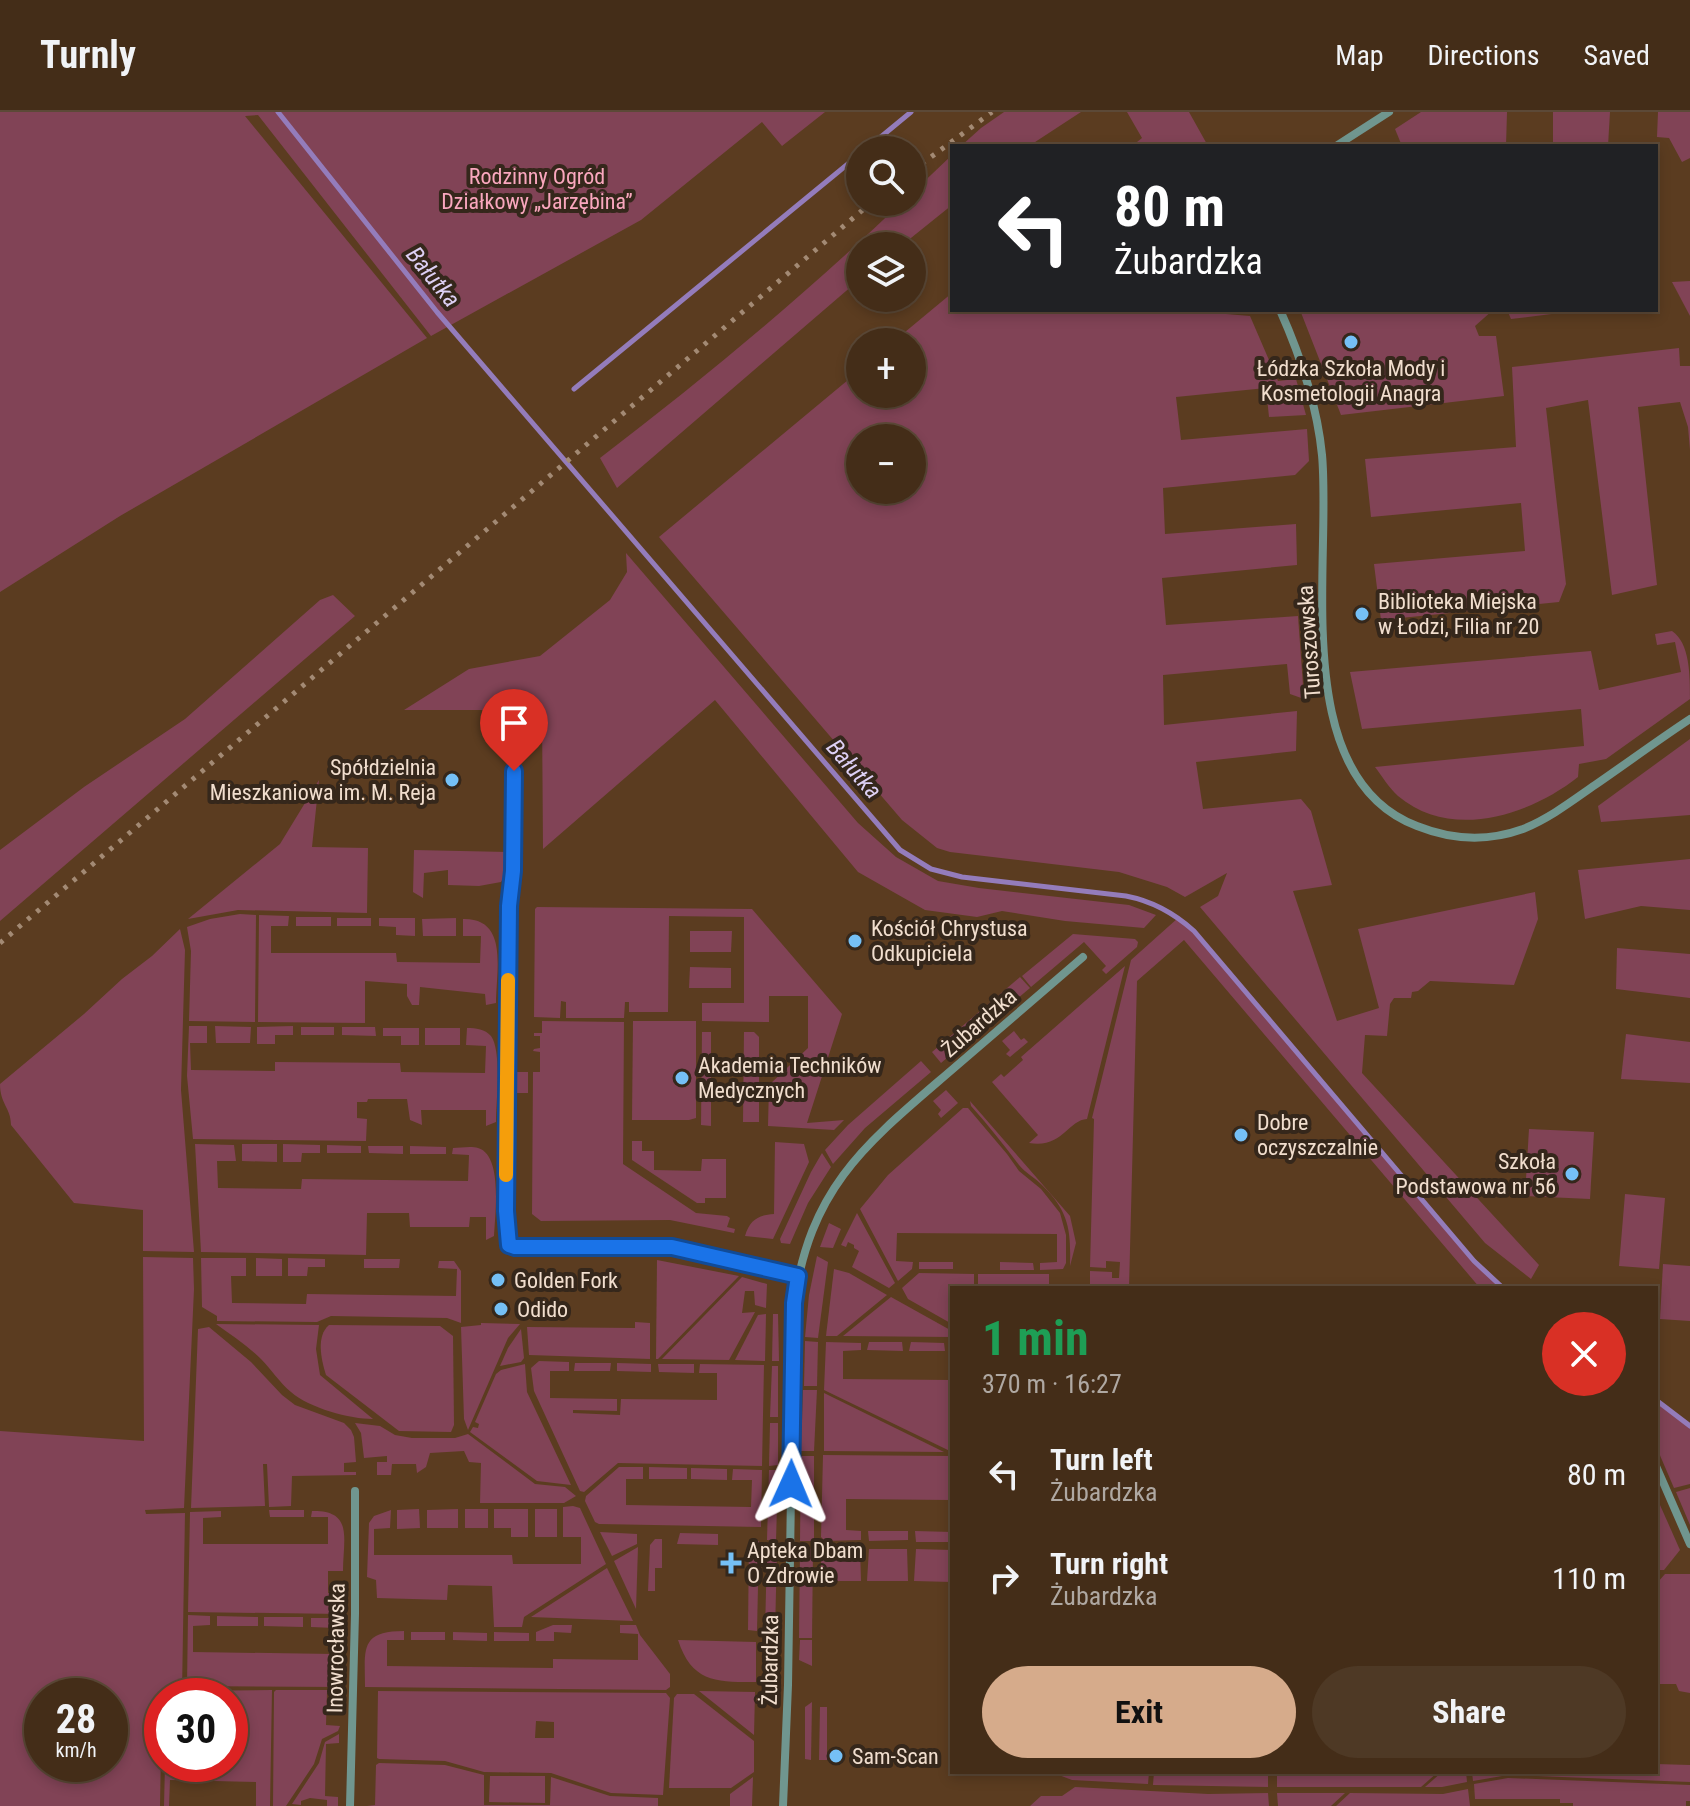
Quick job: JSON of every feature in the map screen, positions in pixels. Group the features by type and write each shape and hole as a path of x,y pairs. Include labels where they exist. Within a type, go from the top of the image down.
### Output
{"street":[{"path":"1339,144 1389,112"},
{"name":"Turoszowska","path":"1281,312 1311,391 1321,448 1324,648 1330,701 1346,758 1358,780 1369,791 1399,818 1441,835 1470,839 1499,836 1526,828 1553,814 1690,719"},
{"path":"514,771 513,871 509,906 506,1207 509,1245 672,1247 798,1276"},
{"name":"Żubardzka","path":"783,1806 794,1303 805,1246 823,1204 868,1142 1083,957"},
{"path":"1658,1471 1690,1544"},
{"name":"Inowrocławska","path":"350,1806 355,1491"}],"green space":[{"name":"Rodzinny Ogród Działkowy „Jarzębina”","path":"0,112 825,112 782,146 762,122 641,220 431,336 258,115 245,116 427,338 120,516 0,592"},
{"path":"1004,112 1081,112 1032,144 963,144"},
{"path":"1127,112 1189,112 1207,144 1134,144 1142,138"},
{"path":"1421,112 1507,112 1506,144 1401,144 1395,129"},
{"path":"1553,112 1610,112 1608,144 1553,144"},
{"path":"1658,112 1690,112 1690,158 1682,162 1669,138 1657,137"},
{"path":"950,157 950,207 918,232 870,232 887,216 926,216 926,180"},
{"path":"846,254 846,291 617,488 600,458 755,334"},
{"path":"1690,281 1690,316 1672,282"},
{"path":"950,295 950,312 1202,312 1250,316 1278,381 1296,379 1306,415 1269,417 1266,388 1176,397 1181,440 1307,429 1309,461 1295,475 1163,488 1165,534 1296,524 1297,565 1162,578 1166,625 1298,616 1304,699 1290,694 1287,664 1163,675 1164,725 1297,711 1296,751 1196,762 1203,809 1301,799 1311,811 1332,885 1293,891 1337,1021 1379,1008 1358,929 1535,892 1538,919 1514,985 1430,981 1412,992 1411,998 1394,998 1390,1004 1387,1036 1365,1035 1362,1073 1539,1265 1531,1279 1485,1243 1200,907 1218,896 1227,873 1185,897 1167,887 1119,872 937,848 902,820 659,537 846,382 846,408 926,408 926,328 910,328"},
{"path":"1301,312 1491,312 1475,326 1479,336 1496,336 1504,396 1341,415"},
{"path":"1508,312 1567,312 1511,319"},
{"path":"1679,348 1680,366 1690,366 1690,450 1688,427 1680,402 1638,407 1657,585 1612,595 1588,400 1546,408 1566,584 1559,602 1381,620 1374,564 1525,551 1521,503 1371,517 1365,459 1516,447 1512,367"},
{"path":"626,553 858,823 896,857 938,881 1129,905 1156,915 1144,928 1065,921 1002,911 977,917 925,910 858,872 715,700 543,849 542,710 404,710 469,669 540,656 610,600 627,572"},
{"path":"333,595 355,616 0,921 0,850 84,787 185,719 320,600"},
{"path":"1672,631 1686,651 1690,699 1606,759 1579,764 1578,777 1537,802 1490,818 1466,820 1442,817 1419,810 1398,796 1375,767 1584,746 1581,709 1362,729 1350,672 1591,651 1599,690 1681,672 1675,642 1657,645 1655,634"},
{"path":"1690,739 1690,815 1601,822 1598,806"},
{"path":"319,780 312,847 368,848 367,913 238,910 188,919 280,844"},
{"path":"414,850 508,852 509,869 501,882 479,886 448,885 448,870 424,873 423,898 413,892"},
{"path":"1690,859 1690,910 1641,906 1585,919 1578,870"},
{"path":"537,907 752,909 842,1014 807,1123 844,1120 834,1130 768,1126 769,1085 808,1048 808,996 769,996 769,1022 702,1021 702,1003 744,1003 744,917 669,916 668,1012 629,1012 629,1002 625,1002 624,1018 566,1018 566,1002 561,1001 560,1018 534,1017"},
{"path":"240,914 256,915 255,1022 189,1021 191,951 187,927"},
{"path":"259,915 289,916 288,926 271,926 271,953 396,953 397,962 480,963 481,936 463,936 463,919 478,921 488,927 497,949 496,1003 486,1005 485,994 420,987 419,1005 412,1005 407,996 407,984 365,981 365,1023 258,1022"},
{"path":"296,917 331,917 331,926 296,926"},
{"path":"337,918 371,918 371,926 337,926"},
{"path":"379,918 415,918 415,936 396,935 396,927 379,926"},
{"path":"456,918 456,936 423,936 422,919"},
{"path":"1178,918 1194,931 1474,1261 1501,1286 1478,1286 1184,940 1137,981 1129,1286 1090,1286 1090,1271 1112,1272 1112,1278 1119,1278 1120,1262 1106,1261 1106,1268 1090,1267 1092,1118 1131,960"},
{"path":"180,929 185,950 181,1090 194,1252 143,1251 143,1210 74,1203 11,1125 0,1084"},
{"path":"690,931 732,931 731,952 690,952"},
{"path":"1073,934 1135,939 1138,942 1137,947 1106,974 1102,970 1106,966 1084,942 1031,987 1022,976"},
{"path":"1617,948 1690,954 1690,998 1616,989"},
{"path":"1125,966 1087,1119 1049,1142 1029,1143 1038,1135 992,1082 1001,1074 1004,1077 1023,1060 1021,1057"},
{"path":"690,967 731,968 731,988 689,988"},
{"path":"1020,977 1030,988 941,1063 932,1052"},
{"path":"542,1021 624,1022 623,1164 696,1213 727,1216 730,1218 727,1227 735,1229 734,1233 670,1220 541,1221 532,1214 533,1072 540,1072 540,1052 533,1051 540,1048 540,1036 534,1036 534,1033 542,1033"},
{"path":"633,1021 696,1021 696,1118 632,1120"},
{"path":"189,1026 207,1026 207,1043 190,1043 191,1070 275,1071 275,1062 400,1063 401,1072 485,1073 486,1046 466,1045 467,1028 480,1029 491,1036 496,1053 496,1122 486,1126 486,1110 421,1110 422,1125 410,1120 407,1099 368,1099 367,1102 357,1102 357,1118 367,1119 366,1141 193,1139 187,1076"},
{"path":"215,1026 251,1027 250,1043 216,1043"},
{"path":"293,1026 293,1035 275,1035 275,1044 257,1044 257,1027"},
{"path":"301,1027 334,1027 334,1035 301,1035"},
{"path":"342,1027 375,1027 376,1036 342,1035"},
{"path":"383,1028 419,1028 419,1045 401,1045 401,1036 383,1036"},
{"path":"425,1028 460,1028 460,1045 425,1045"},
{"path":"1014,1031 1021,1040 1024,1038 1028,1042 1010,1057 1006,1054 1010,1050 1002,1041"},
{"path":"702,1032 711,1032 711,1126 701,1125"},
{"path":"744,1032 754,1032 759,1037 759,1122 743,1122"},
{"path":"1626,1034 1690,1042 1690,1083 1621,1079"},
{"path":"921,1061 931,1072 865,1128 833,1164 825,1150 848,1125"},
{"path":"515,1072 528,1072 528,1093 515,1093"},
{"path":"946,1090 958,1103 941,1118 938,1114 941,1110 933,1101"},
{"path":"970,1101 1050,1193 1024,1171"},
{"path":"963,1108 968,1108 1019,1171 1041,1189 1060,1213 1066,1235 1066,1263 1063,1269 1040,1270 1040,1263 1057,1262 1057,1234 897,1233 896,1261 913,1262 912,1269 898,1281 860,1209 888,1175"},
{"path":"1529,1129 1594,1132 1590,1199 1525,1196"},
{"path":"632,1141 642,1141 642,1151 654,1151 654,1170 701,1171 702,1159 726,1159 726,1198 705,1198 705,1203 697,1203 632,1160"},
{"path":"775,1142 804,1144 809,1162 773,1239 745,1236 756,1219 774,1214"},
{"path":"195,1144 234,1145 236,1161 217,1161 218,1188 301,1189 302,1179 468,1181 469,1155 452,1154 453,1148 478,1148 486,1153 494,1173 494,1236 486,1240 486,1217 470,1217 469,1227 410,1227 409,1213 367,1213 366,1255 201,1252"},
{"path":"242,1144 277,1144 277,1162 242,1161"},
{"path":"283,1144 320,1145 320,1153 302,1153 301,1162 283,1162"},
{"path":"327,1145 361,1146 361,1153 327,1153"},
{"path":"368,1146 403,1146 403,1154 369,1153"},
{"path":"410,1146 446,1147 446,1154 410,1154"},
{"path":"822,1153 831,1167 808,1203 790,1244 781,1243 780,1239"},
{"path":"1625,1194 1665,1198 1659,1269 1619,1266"},
{"path":"1053,1196 1070,1216 1076,1243 1070,1266 1070,1242 1067,1222"},
{"path":"857,1213 895,1283 889,1288 852,1267 859,1251 848,1242 846,1247 841,1245"},
{"path":"829,1223 841,1229 833,1248 820,1247"},
{"path":"817,1256 828,1262 818,1338 805,1337"},
{"path":"143,1257 193,1258 184,1508 145,1510 146,1514 185,1513 182,1678 144,1678 144,1782 160,1782 160,1806 0,1806 0,1431 144,1441"},
{"path":"201,1258 246,1258 246,1276 231,1276 232,1303 306,1304 307,1294 456,1296 457,1269 438,1268 439,1261 454,1261 461,1271 461,1323 447,1318 331,1316 317,1322 217,1321 217,1316 202,1307"},
{"path":"256,1258 282,1259 282,1276 256,1276"},
{"path":"288,1258 325,1259 325,1267 308,1267 307,1276 288,1276"},
{"path":"364,1259 400,1259 399,1268 364,1268"},
{"path":"657,1260 739,1276 656,1359"},
{"path":"919,1262 953,1262 953,1269 919,1269"},
{"path":"1000,1262 1033,1263 1034,1270 1000,1270"},
{"path":"1663,1264 1690,1266 1690,1321 1660,1319"},
{"path":"834,1269 849,1273 887,1295 837,1336 826,1336"},
{"path":"919,1273 974,1274 974,1286 950,1286 950,1323 908,1299 902,1288"},
{"path":"978,1274 1049,1274 1049,1286 978,1286"},
{"path":"742,1277 767,1284 766,1308 755,1305 754,1291 745,1291 742,1313 755,1312 729,1360 662,1359"},
{"path":"891,1297 950,1330 950,1337 843,1336"},
{"path":"766,1314 765,1361 735,1360 758,1315"},
{"path":"773,1314 778,1314 779,1361 772,1361"},
{"path":"635,1322 650,1323 650,1359 529,1355 527,1327 635,1328"},
{"path":"481,1323 520,1324 508,1338 468,1430 464,1419 461,1327"},
{"path":"216,1324 319,1325 316,1349 320,1375 373,1419 330,1412 299,1398 256,1354"},
{"path":"329,1325 440,1326 453,1336 454,1425 451,1432 399,1431 326,1375 321,1341"},
{"path":"209,1327 295,1405 344,1423 351,1430 356,1462 344,1463 344,1472 356,1472 356,1475 292,1476 291,1506 269,1507 267,1464 263,1464 265,1506 191,1508 198,1329"},
{"path":"521,1329 524,1358 521,1362 500,1366 508,1348"},
{"path":"805,1341 818,1342 817,1386 804,1386"},
{"path":"826,1342 861,1343 861,1350 843,1351 843,1379 950,1380 950,1451 824,1390"},
{"path":"869,1342 902,1342 903,1351 867,1350"},
{"path":"911,1342 944,1343 945,1351 909,1351"},
{"path":"539,1361 569,1362 569,1371 550,1371 550,1398 617,1399 617,1411 573,1410 573,1413 620,1415 621,1399 717,1400 717,1373 699,1373 700,1364 764,1365 762,1466 618,1463 584,1492 580,1491 534,1391 531,1368"},
{"path":"575,1363 611,1363 610,1371 574,1371"},
{"path":"617,1363 651,1364 651,1372 617,1371"},
{"path":"525,1364 527,1392 571,1485 537,1481 470,1432 473,1427 478,1428 479,1424 475,1422 496,1374"},
{"path":"658,1364 694,1364 694,1373 659,1372"},
{"path":"772,1366 778,1366 778,1417 770,1417"},
{"path":"803,1390 817,1390 814,1451 801,1451"},
{"path":"824,1393 944,1452 824,1451"},
{"path":"1658,1402 1690,1426 1690,1484 1674,1488 1658,1451"},
{"path":"355,1423 380,1426 395,1435 412,1438 455,1438 468,1434 535,1484 565,1487 576,1496 564,1503 480,1503 481,1463 469,1462 464,1451 430,1453 426,1467 417,1473 416,1464 392,1464 391,1475 377,1475 377,1462 387,1462 387,1456 364,1458 361,1433"},
{"path":"770,1423 778,1423 778,1465 769,1466"},
{"path":"823,1455 950,1456 950,1500 846,1499 846,1530 861,1531 861,1540 825,1541 821,1537"},
{"path":"801,1456 814,1456 814,1541 800,1541"},
{"path":"619,1467 643,1467 643,1479 626,1479 626,1505 751,1507 752,1480 732,1480 733,1469 762,1470 761,1527 599,1524 585,1501 586,1496"},
{"path":"649,1467 687,1468 687,1479 649,1479"},
{"path":"691,1468 727,1469 727,1480 691,1479"},
{"path":"769,1470 778,1470 776,1541 767,1540"},
{"path":"1690,1488 1690,1525 1676,1492"},
{"path":"1658,1500 1680,1550 1664,1570 1658,1570"},
{"path":"563,1507 580,1508 606,1564 524,1617 522,1627 494,1627 492,1586 448,1585 447,1600 377,1598 376,1580 367,1577 369,1523 374,1516 391,1510 390,1528 374,1529 374,1555 512,1555 513,1564 581,1564 581,1537 563,1537"},
{"path":"419,1509 420,1528 397,1529 397,1510"},
{"path":"458,1509 458,1528 427,1528 427,1510"},
{"path":"465,1509 488,1509 488,1528 465,1528"},
{"path":"494,1509 528,1509 528,1537 511,1537 511,1528 494,1528"},
{"path":"535,1509 557,1509 557,1537 535,1537"},
{"path":"269,1510 304,1510 304,1517 270,1517"},
{"path":"221,1511 221,1517 203,1518 203,1544 328,1544 328,1517 311,1517 312,1511 335,1515 343,1529 343,1571 328,1571 328,1593 342,1594 342,1614 188,1612 190,1512"},
{"path":"868,1531 908,1531 908,1540 869,1541"},
{"path":"915,1531 950,1532 950,1542 916,1542"},
{"path":"600,1532 637,1534 637,1544 612,1556"},
{"path":"680,1533 718,1534 718,1545 677,1544"},
{"path":"655,1539 662,1539 662,1568 655,1568 655,1591 648,1591 650,1545"},
{"path":"749,1541 759,1541 757,1631 748,1630"},
{"path":"638,1547 636,1609 614,1561"},
{"path":"800,1548 813,1549 812,1638 799,1638"},
{"path":"825,1549 860,1549 861,1581 821,1581 821,1553"},
{"path":"869,1549 907,1549 908,1581 867,1581"},
{"path":"916,1549 950,1550 950,1582 914,1581"},
{"path":"767,1550 777,1550 775,1632 765,1632"},
{"path":"607,1568 633,1621 531,1617"},
{"path":"1665,1574 1690,1574 1690,1693 1679,1691 1676,1684 1658,1684 1658,1582"},
{"path":"188,1615 210,1616 210,1625 193,1626 193,1652 334,1654 335,1628 311,1627 311,1618 341,1618 341,1687 248,1686 248,1678 187,1678"},
{"path":"217,1616 258,1617 258,1626 217,1626"},
{"path":"264,1617 303,1617 303,1627 264,1626"},
{"path":"553,1625 572,1625 571,1633 554,1632 554,1641 536,1641 536,1632"},
{"path":"620,1625 636,1625 640,1635 670,1674 670,1687 666,1690 365,1687 365,1653 368,1645 372,1639 389,1632 404,1631 404,1640 387,1640 387,1666 553,1668 553,1659 638,1660 638,1634 620,1633"},
{"path":"411,1632 445,1632 445,1640 411,1640"},
{"path":"453,1632 487,1633 487,1641 453,1640"},
{"path":"494,1632 529,1633 529,1641 494,1641"},
{"path":"678,1640 756,1642 756,1682 708,1677 691,1665"},
{"path":"800,1640 812,1640 812,1666 799,1660"},
{"path":"764,1642 775,1642 775,1680 764,1683"},
{"path":"248,1690 272,1690 270,1806 256,1806 256,1782 248,1782"},
{"path":"276,1690 341,1690 340,1693 327,1693 326,1725 340,1726 338,1731 322,1739 314,1764 286,1806 273,1806"},
{"path":"378,1691 666,1693 670,1698 663,1795 611,1793 551,1773 484,1772 445,1761 377,1758","holes":["536,1721 554,1722 554,1738 535,1738"]},
{"path":"699,1691 755,1692 754,1735"},
{"path":"677,1694 694,1694 754,1741 754,1772 731,1788 669,1788 674,1698"},
{"path":"812,1702 811,1760 805,1759 805,1707"},
{"path":"820,1707 827,1707 827,1760 819,1760"},
{"path":"339,1734 339,1743 326,1744 325,1796 338,1797 338,1806 327,1806 327,1800 310,1798 301,1801 301,1805 292,1804 319,1763 325,1742"},
{"path":"1658,1764 1690,1765 1690,1782 1508,1775 1473,1781 1472,1774 1658,1774"},
{"path":"376,1765 445,1765 484,1775 484,1805 550,1805 551,1777 610,1796 658,1798 658,1806 367,1806 375,1805"},
{"path":"1056,1774 1149,1774 1148,1784 1072,1780"},
{"path":"1154,1774 1268,1774 1268,1787 1153,1785"},
{"path":"1277,1774 1436,1774 1421,1787 1277,1787"},
{"path":"1440,1774 1466,1774 1467,1782 1425,1787"},
{"path":"490,1776 545,1776 545,1803 489,1802"},
{"path":"753,1777 752,1806 730,1806 730,1794"},
{"path":"1508,1778 1690,1785 1690,1801 1686,1801 1686,1806 1573,1806 1573,1803 1560,1803 1560,1799 1475,1799 1474,1784"},
{"path":"165,1782 170,1782 169,1806 164,1806"},
{"path":"1075,1787 1208,1794 1268,1793 1269,1806 1030,1806 1041,1796 1062,1796"},
{"path":"1468,1789 1470,1806 1336,1806 1350,1793 1443,1794"},
{"path":"1277,1793 1345,1793 1331,1806 1278,1806"}],"waterway":[{"name":"Bałutka","path":"278,112 437,312 900,850 931,869 962,877 1126,896 1154,905 1179,919 1194,931 1474,1261 1501,1286"},
{"path":"882,136 911,112"},
{"path":"574,389 846,166"},
{"name":"Bałutka","path":"1658,1402 1690,1426"}],"railway":[{"path":"926,161 992,112"},
{"path":"0,943 856,216"}],"slow traffic":[{"path":"506,1175 508,980"}],"place":[{"name":"Łódzka Szkoła Mody i Kosmetologii Anagra","path":"1351,342"},
{"name":"Biblioteka Miejska w Łodzi, Filia nr 20","path":"1362,614"},
{"name":"Spółdzielnia Mieszkaniowa im. M. Reja","path":"452,780"},
{"name":"Kościół Chrystusa Odkupiciela","path":"855,941"},
{"name":"Akademia Techników Medycznych","path":"682,1078"},
{"name":"Dobre oczyszczalnie","path":"1241,1135"},
{"name":"Szkoła Podstawowa nr 56","path":"1572,1174"},
{"name":"Golden Fork","path":"498,1280"},
{"name":"Odido","path":"501,1309"},
{"name":"Apteka Dbam O Zdrowie","path":"731,1563"},
{"name":"Sam-Scan","path":"836,1756"}],"route":[{"path":"514,771 513,871 509,906 506,1237 509,1245 672,1247 798,1276 794,1303 791,1484"}]}
